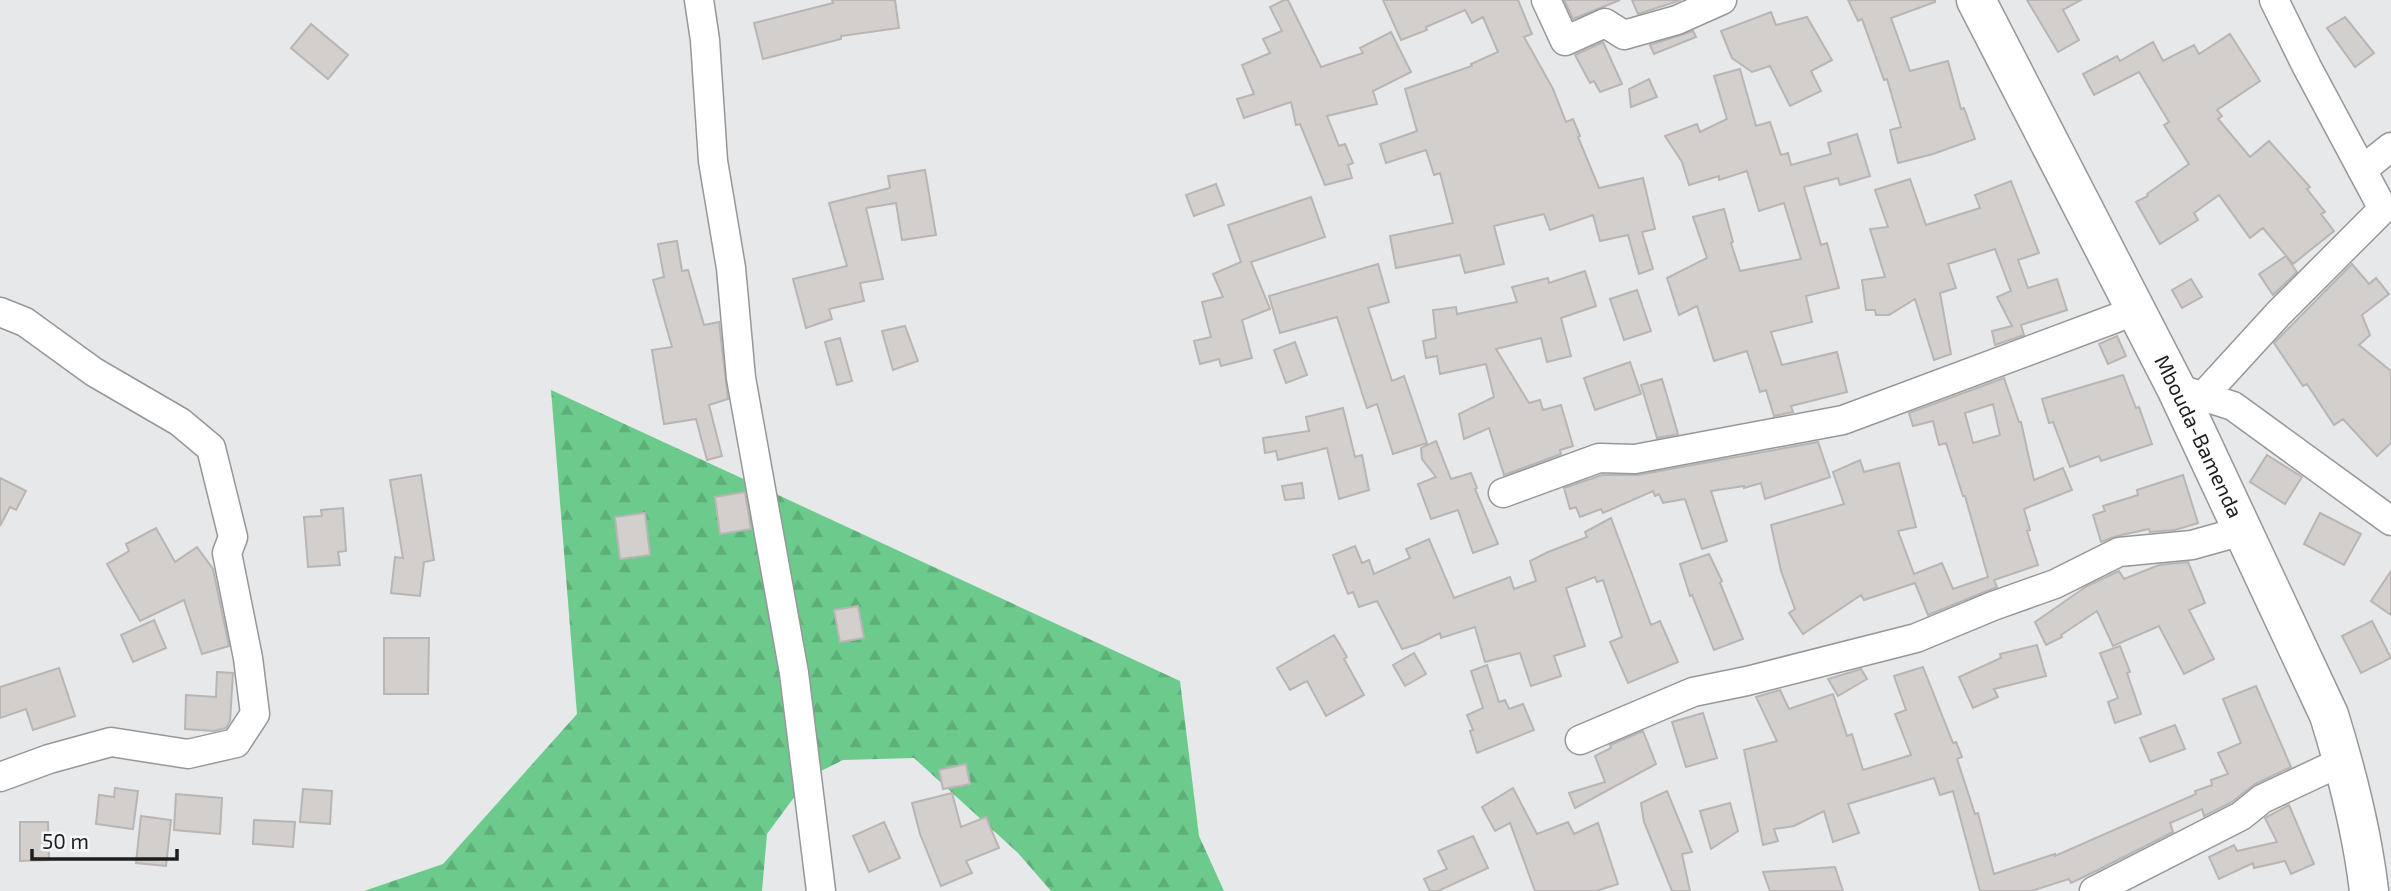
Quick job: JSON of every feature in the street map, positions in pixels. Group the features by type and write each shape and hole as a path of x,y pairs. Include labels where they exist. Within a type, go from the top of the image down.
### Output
{"highway":[{"name":"Mbouda-Bamenda","path":"1976,0 2135,311 2190,392 2242,531 2329,715 2365,854 2369,891"}],"street":[{"path":"699,0 705,40 713,161 731,268 741,378 794,673 821,891"},
{"path":"1546,0 1565,41 1605,23 1623,35 1677,20 1722,0"},
{"path":"2274,0 2387,216 2190,392 2233,406 2391,521"},
{"path":"2362,170 2391,148"},
{"path":"1503,493 1599,458 1635,460 1843,420 2135,311"},
{"path":"0,312 25,321 94,372 180,422 211,448 233,537 227,553 248,658 255,714 236,743 188,754 111,742 49,759 0,777"},
{"path":"1580,740 1693,691 1747,681 1916,638 2055,584 2119,552 2192,545 2242,531"},
{"path":"2094,891 2241,816 2262,799 2343,761"}],"green space":[{"path":"551,390 1180,681 1199,836 1224,891 1051,891 1018,853 914,758 843,760 809,777 767,834 762,891 364,891 443,864 577,714"}],"building":[{"path":"832,0 895,0 899,28 841,36 841,39 763,59 754,23 833,3"},
{"path":"1288,0 1321,67 1363,53 1360,48 1391,32 1411,72 1373,91 1377,104 1327,116 1339,146 1345,144 1353,163 1348,165 1352,178 1325,185 1300,124 1296,125 1291,102 1244,118 1237,99 1254,94 1242,65 1270,53 1263,39 1282,31 1270,7"},
{"path":"1383,0 1518,0 1532,34 1524,37 1553,89 1566,122 1573,119 1599,188 1643,178 1655,229 1642,232 1653,269 1639,274 1628,235 1600,241 1593,215 1550,230 1544,214 1494,226 1504,264 1465,273 1460,255 1396,268 1390,236 1453,223 1440,173 1434,175 1426,150 1386,163 1380,144 1417,131 1405,89 1472,66 1471,64 1498,52 1483,17 1472,23 1465,10 1401,40"},
{"path":"1564,0 1620,0 1573,19"},
{"path":"1632,0 1681,0 1638,14"},
{"path":"1848,0 1935,0 1891,18 1910,71 1948,61 1961,109 1964,108 1975,139 1898,163 1890,130 1901,127 1887,79 1884,80 1862,19 1858,21"},
{"path":"2027,0 2081,0 2063,10 2079,40 2058,52"},
{"path":"1771,12 1776,25 1807,17 1832,60 1811,71 1821,91 1790,106 1770,66 1752,72 1732,58 1721,31"},
{"path":"2345,17 2374,53 2355,67 2327,28"},
{"path":"311,24 348,55 328,79 291,48"},
{"path":"1693,31 1696,37 1654,54 1650,45"},
{"path":"2230,34 2260,81 2217,110 2222,116 2218,119 2250,157 2269,141 2310,187 2307,189 2325,212 2321,214 2334,231 2293,264 2263,228 2250,238 2219,195 2194,213 2198,220 2160,244 2136,202 2148,196 2147,194 2189,164 2164,125 2169,122 2139,72 2094,95 2083,74 2117,56 2120,61 2153,42 2163,61 2194,45 2199,54"},
{"path":"1603,42 1622,84 1600,92 1594,81 1590,83 1575,55"},
{"path":"1740,69 1756,126 1770,122 1781,155 1788,153 1791,165 1831,154 1828,143 1857,134 1870,176 1840,185 1838,178 1804,187 1821,245 1827,243 1839,288 1806,296 1812,322 1771,332 1782,365 1837,352 1847,392 1791,406 1793,412 1774,416 1766,390 1760,392 1747,351 1714,361 1697,306 1679,315 1667,278 1707,258 1693,217 1724,209 1740,271 1801,259 1784,203 1759,211 1747,171 1719,180 1719,176 1689,185 1682,162 1665,136 1697,124 1700,132 1727,119 1714,76"},
{"path":"1649,79 1657,97 1631,107 1629,89"},
{"path":"925,170 936,235 902,240 896,203 866,208 883,279 860,283 864,301 829,309 832,319 806,328 793,279 847,266 829,203 890,188 888,176"},
{"path":"1910,179 1926,225 1980,208 1975,195 2011,181 2039,253 2018,260 2028,288 2057,279 2067,310 2021,325 2024,335 1995,345 1992,331 2012,326 1997,297 2011,291 1995,249 1948,264 1956,288 1940,293 1951,354 1934,360 1915,299 1889,315 1876,315 1875,310 1866,310 1862,280 1885,277 1870,229 1888,227 1875,190"},
{"path":"1216,184 1224,205 1194,216 1186,195"},
{"path":"1311,197 1325,237 1251,262 1270,309 1242,320 1252,358 1221,366 1219,359 1200,364 1194,341 1211,337 1202,302 1223,297 1213,274 1241,262 1228,225"},
{"path":"677,241 682,271 688,270 704,325 719,322 728,399 709,405 722,456 707,460 696,419 664,424 652,350 672,347 653,280 664,277 658,244"},
{"path":"2286,256 2297,272 2273,295 2259,274"},
{"path":"1378,264 1389,302 1368,308 1392,381 1404,376 1427,443 1393,454 1377,404 1367,408 1337,317 1280,333 1269,296"},
{"path":"2352,264 2369,284 2376,278 2389,294 2362,315 2370,335 2359,345 2391,371 2391,443 2377,456 2343,419 2334,425 2307,384 2303,386 2274,343"},
{"path":"1585,271 1596,306 1561,318 1571,356 1547,362 1541,338 1496,349 1529,403 1540,400 1543,410 1561,405 1573,446 1560,450 1561,454 1504,475 1489,428 1464,439 1459,414 1494,397 1486,364 1440,374 1437,356 1426,358 1423,341 1436,338 1433,310 1456,307 1457,314 1517,302 1512,287 1548,278 1549,283"},
{"path":"2191,279 2202,297 2182,308 2172,290"},
{"path":"1637,290 1651,331 1624,340 1610,299"},
{"path":"905,326 918,361 893,370 882,331"},
{"path":"2117,336 2126,356 2108,364 2099,344"},
{"path":"840,338 852,381 837,385 825,342"},
{"path":"1295,342 1307,375 1286,383 1274,350"},
{"path":"1630,362 1641,394 1595,410 1584,378"},
{"path":"2123,375 2136,408 2139,407 2152,444 2101,461 2099,456 2070,467 2053,422 2049,423 2042,399"},
{"path":"2004,378 2021,422 2034,480 2063,468 2072,490 2024,509 2030,530 2027,531 2038,565 1994,580 1997,587 1928,615 1915,583 1864,600 1861,595 1803,634 1789,613 1795,609 1781,571 1771,525 1844,504 1833,472 1860,460 1864,472 1899,463 1916,527 1898,531 1914,574 1942,563 1953,589 1988,577 1965,496 1946,443 1939,445 1933,421 1913,426 1909,413","holes":["1993,404 2000,435 1973,443 1965,413"]},
{"path":"1662,379 1678,434 1657,438 1641,385"},
{"path":"1343,408 1355,457 1362,455 1369,490 1339,499 1327,448 1278,460 1276,451 1265,453 1263,438 1309,431 1306,417"},
{"path":"1436,441 1451,479 1471,473 1498,544 1473,553 1458,510 1431,519 1418,484 1436,477 1422,459 1421,448"},
{"path":"1818,442 1830,477 1765,499 1761,483 1744,488 1711,491 1727,541 1702,549 1685,499 1663,503 1659,494 1655,496 1653,491 1603,513 1601,509 1580,517 1576,507 1570,509 1564,488 1602,475 1638,475"},
{"path":"2267,455 2302,477 2285,504 2250,482"},
{"path":"421,475 434,560 424,562 420,596 391,593 395,557 403,558 390,480"},
{"path":"2183,475 2198,523 2175,530 2150,532 2149,529 2101,542 2093,515 2105,511 2103,506 2138,495 2137,490"},
{"path":"0,478 26,491 16,510 10,507 0,526"},
{"path":"1302,483 1304,498 1285,500 1282,486"},
{"path":"745,492 751,529 720,534 715,497"},
{"path":"343,508 346,551 338,552 340,565 308,567 304,517 322,516 321,510"},
{"path":"645,513 650,555 620,559 615,517"},
{"path":"2320,513 2361,534 2344,565 2304,544"},
{"path":"1611,518 1651,625 1660,621 1678,662 1628,683 1610,642 1622,637 1603,580 1597,582 1595,577 1566,588 1585,646 1554,656 1561,676 1531,686 1520,653 1485,662 1475,627 1441,638 1440,633 1402,649 1377,601 1359,607 1353,592 1348,594 1333,555 1355,546 1362,563 1369,560 1374,574 1410,558 1406,549 1429,539 1454,598 1510,577 1514,589 1536,581 1530,561 1587,537 1585,532"},
{"path":"156,528 175,562 197,547 213,569 229,646 202,654 184,600 140,621 107,564 129,551 126,544"},
{"path":"1709,554 1743,639 1714,650 1692,595 1690,596 1680,564"},
{"path":"2188,562 2205,603 2189,610 2214,659 2184,674 2159,626 2113,646 2097,611 2061,635 2062,637 2046,645 2035,622 2087,586 2119,571 2124,579 2159,565"},
{"path":"2391,571 2391,615 2371,601"},
{"path":"858,606 864,638 840,642 834,610"},
{"path":"154,620 166,648 133,662 121,635"},
{"path":"2372,621 2391,658 2361,673 2342,636"},
{"path":"1334,635 1364,695 1326,716 1307,681 1290,690 1277,668"},
{"path":"384,638 429,638 428,694 384,694"},
{"path":"2037,645 2046,676 1994,689 1998,697 1973,708 1959,677 2001,658 2000,654"},
{"path":"2120,646 2141,714 2115,723 2108,702 2118,698 2100,653"},
{"path":"1414,653 1426,674 1405,686 1393,665"},
{"path":"1487,665 1499,702 1505,700 1509,709 1523,704 1534,730 1477,753 1467,715 1483,708 1471,671"},
{"path":"1923,667 1953,743 1956,742 1962,757 1957,759 1975,814 1978,813 1994,874 2055,856 2196,794 2195,791 2212,785 2211,780 2228,774 2218,753 2241,743 2223,699 2256,686 2291,767 2255,784 2232,802 2204,816 2202,809 2170,823 2173,832 2071,883 2069,879 2031,891 1980,891 1953,791 1940,795 1934,778 1848,804 1859,833 1833,842 1824,811 1794,826 1774,829 1778,841 1763,845 1744,750 1777,741 1756,697 1780,690 1789,709 1833,694 1847,736 1852,734 1863,770 1911,755 1895,714 1906,710 1894,676"},
{"path":"59,668 75,716 33,730 26,709 0,718 0,687"},
{"path":"1861,669 1867,679 1838,696 1828,679"},
{"path":"217,672 233,673 230,721 226,728 214,731 185,729 186,695 216,697"},
{"path":"1703,713 1717,758 1686,767 1672,722"},
{"path":"2175,725 2185,749 2150,762 2140,738"},
{"path":"1643,731 1656,764 1575,808 1569,793 1605,782 1595,756 1611,748 1610,745"},
{"path":"966,764 970,784 943,789 939,770"},
{"path":"115,788 138,791 133,829 96,824 99,795 114,797"},
{"path":"1513,788 1537,834 1568,822 1574,834 1598,823 1618,884 1596,891 1535,891 1510,823 1495,831 1482,807"},
{"path":"303,789 332,791 330,824 300,822"},
{"path":"1667,791 1692,852 1682,854 1690,891 1672,891 1644,822 1641,803"},
{"path":"952,793 961,827 986,817 999,848 966,861 972,873 941,886 920,834 912,803"},
{"path":"176,794 222,798 220,834 174,830"},
{"path":"1730,803 1738,831 1711,849 1700,811"},
{"path":"2289,805 2314,864 2291,874 2285,861 2254,868 2253,863 2219,879 2209,857 2234,845 2237,851 2277,842 2265,818"},
{"path":"141,816 171,820 166,866 136,863"},
{"path":"254,820 295,822 293,847 253,844"},
{"path":"20,822 48,822 49,860 20,861"},
{"path":"884,822 900,858 869,872 853,836"},
{"path":"1473,836 1488,868 1438,891 1430,891 1424,879 1447,869 1438,851"},
{"path":"1835,867 1843,891 1770,891 1763,872"}]}
